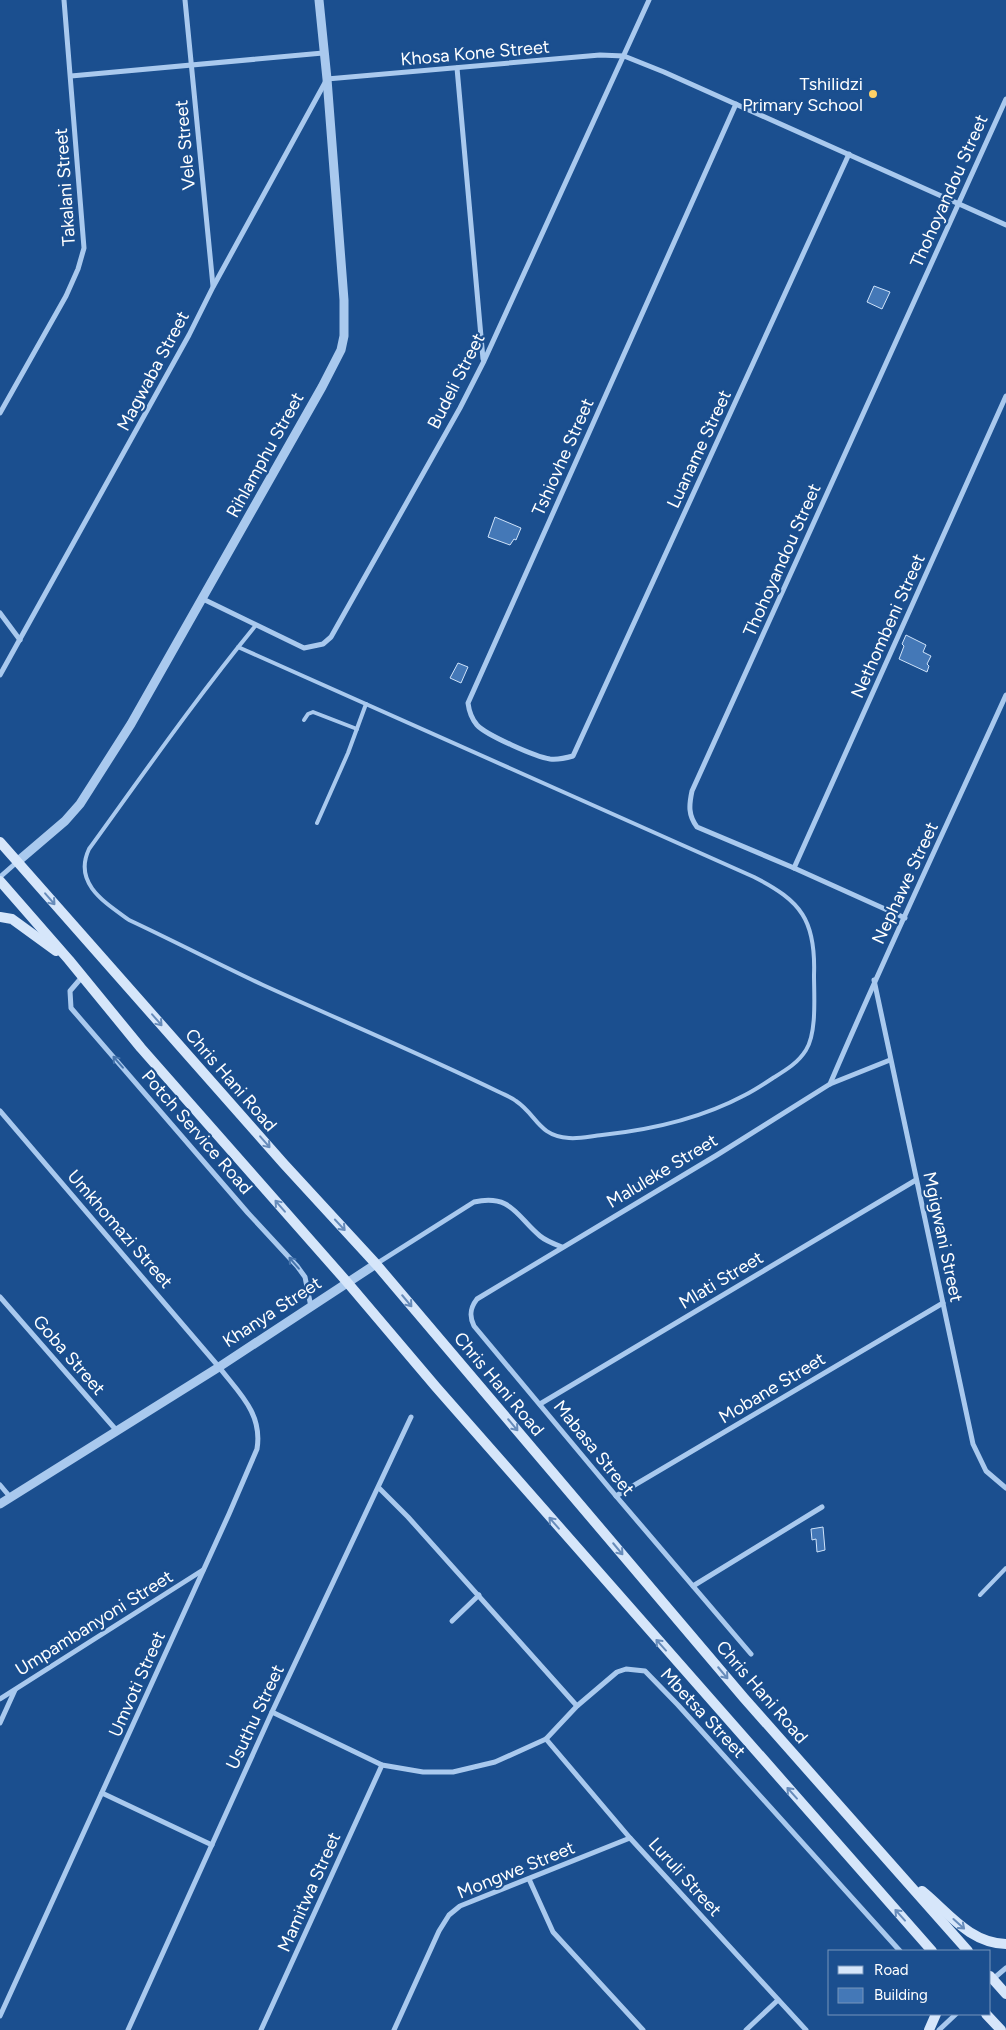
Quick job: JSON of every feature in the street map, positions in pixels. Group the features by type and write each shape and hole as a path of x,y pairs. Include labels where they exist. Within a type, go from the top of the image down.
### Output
{"main road":[{"name":"Chris Hani Road","path":"0,842 284,1164 376,1264 731,1682 967,1950"},
{"path":"0,881 69,960 141,1048 347,1282 635,1615 931,1950"},
{"path":"0,916 12,920 69,960"},
{"path":"896,1869 972,1934 992,1943 1006,1944"},
{"path":"991,1980 1006,1994"},
{"path":"929,2030 936,2015"},
{"path":"987,2015 1001,2030"}],"street":[{"name":"Takalani Street","path":"1,409 66,296 82,256 84,238 64,0"},
{"name":"Vele Street","path":"185,0 213,287"},
{"name":"Rihlamphu Street","path":"17,862 65,822 80,804 131,724 322,387 341,350 344,336 344,300 319,0"},
{"name":"Budeli Street","path":"202,599 304,648 323,644 331,637 455,417 484,361 649,0"},
{"path":"71,76 323,52"},
{"name":"Khosa Kone Street","path":"327,79 600,55 624,56"},
{"path":"624,56 1006,225"},
{"path":"457,68 484,361"},
{"name":"Magwaba Street","path":"0,675 189,335 213,287 327,79"},
{"name":"Thohoyandou Street","path":"905,918 697,827 689,811 692,791 1006,99"},
{"name":"Tshiovhe Street","path":"573,756 558,759 542,757 484,731 471,717 468,704 736,104"},
{"name":"Luaname Street","path":"573,756 849,154"},
{"name":"Nethombeni Street","path":"794,868 1006,396"},
{"path":"0,613 20,640"},
{"name":"Nephawe Street","path":"830,1084 874,980 905,918 1006,695"},
{"path":"0,877 17,862"},
{"name":"Potch Service Road","path":"82,977 70,991 71,1008 248,1213 297,1266 305,1277 311,1308"},
{"name":"Mgigwani Street","path":"874,980 973,1444 986,1471 1006,1488"},
{"name":"Maluleke Street","path":"474,1326 470,1320 470,1314 476,1299 717,1155 830,1084 890,1060"},
{"name":"Umkhomazi Street","path":"0,1111 219,1366"},
{"name":"Mlati Street","path":"540,1404 916,1180"},
{"name":"Khanya Street","path":"0,1504 311,1308 347,1282 474,1202 484,1200 503,1202 511,1206 541,1237 562,1247"},
{"name":"Goba Street","path":"0,1297 117,1431"},
{"name":"Mobane Street","path":"616,1496 943,1302"},
{"name":"Mabasa Street","path":"474,1326 616,1496 752,1654"},
{"name":"Umvoti Street","path":"0,2016 257,1449 256,1420 252,1410 219,1366"},
{"name":"Usuthu Street","path":"128,2030 272,1712 411,1417"},
{"path":"0,1485 11,1498"},
{"path":"379,1488 408,1517 578,1706"},
{"path":"693,1586 822,1507"},
{"name":"Umpambanyoni Street","path":"0,1699 203,1570"},
{"path":"452,1621 479,1595"},
{"name":"Mbetsa Street","path":"272,1712 382,1765 424,1772 452,1772 495,1762 546,1739 578,1706 617,1672 626,1669 645,1671 678,1705 899,1950"},
{"path":"0,1723 16,1689"},
{"name":"Luruli Street","path":"546,1739 630,1838 806,2030"},
{"name":"Mamitwa Street","path":"261,2030 382,1765"},
{"path":"102,1793 212,1845"},
{"name":"Mongwe Street","path":"394,2030 438,1931 448,1914 460,1906 630,1838"},
{"path":"529,1879 553,1932 643,2030"},
{"path":"991,1980 1006,1968"},
{"path":"746,2030 778,2000"},
{"path":"939,2030 955,2015"}],"lane":[{"path":"238,647 754,877 785,894 801,910 809,925 815,963 812,1035 807,1049 795,1064 746,1095 706,1112 614,1134 569,1138 553,1135 541,1128 516,1100 264,985 129,920 109,906 94,891 84,874 84,860 89,848 187,712 256,624"},
{"path":"317,823 366,704"},
{"path":"304,720 308,714 313,712 357,729"},
{"path":"980,1595 1006,1568"}],"building":[{"path":"874,286 890,292 882,309 867,302"},
{"path":"495,517 521,528 516,540 514,539 510,545 488,537"},
{"path":"906,635 926,645 923,652 931,656 927,664 929,666 927,672 899,659"},
{"path":"458,663 468,667 461,683 450,678"},
{"path":"823,1527 825,1550 817,1552 816,1539 812,1540 811,1529"}],"place":[{"name":"Tshilidzi Primary School","path":"873,94"}]}
